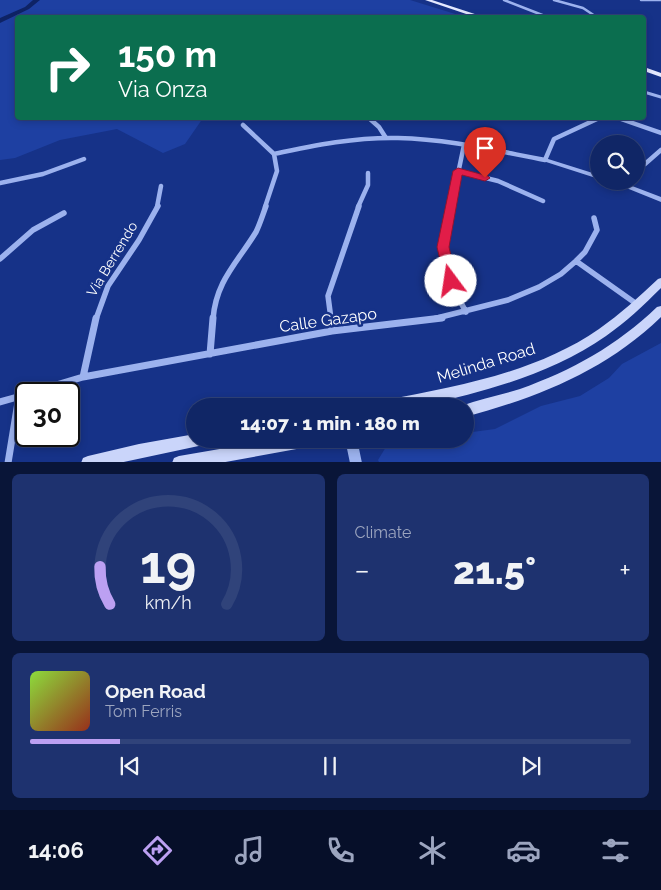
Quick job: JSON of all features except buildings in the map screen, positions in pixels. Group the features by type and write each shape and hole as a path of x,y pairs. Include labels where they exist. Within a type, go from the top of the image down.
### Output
{"main road":[{"path":"425,1 464,15"},
{"path":"425,1 474,15"},
{"path":"646,66 661,70"},
{"path":"646,71 661,75"},
{"name":"Melinda Road","path":"426,398 481,387 539,367 590,341 639,306 661,282"},
{"path":"474,407 527,392 572,373 625,342 661,310"},
{"path":"88,462 139,450 186,442"},
{"path":"179,462 261,448"}],"street":[{"path":"504,0 542,15"},
{"path":"554,0 583,8 594,15"},
{"path":"641,0 661,0"},
{"path":"646,93 661,97"},
{"path":"371,120 379,127 386,138"},
{"path":"545,160 554,139 594,120"},
{"path":"624,120 661,133"},
{"path":"210,354 214,301 222,282 257,230 275,181 277,161 274,154 243,125"},
{"path":"274,154 322,144 386,138 464,145 545,160 590,174"},
{"path":"464,145 443,247 447,269 455,293 466,312"},
{"path":"645,163 661,150"},
{"path":"0,183 65,168 84,159"},
{"path":"458,171 498,181 542,201"},
{"path":"332,331 328,296 350,235 356,212 368,185 368,173"},
{"name":"Via Berrendo","path":"83,377 98,309 108,286 139,240 158,205 161,186"},
{"path":"635,190 661,200"},
{"path":"0,259 32,230 64,213"},
{"name":"Calle Gazapo","path":"67,382 83,377 332,331 432,320 508,300 539,287 576,262 585,252 597,230 594,218"},
{"path":"576,262 639,306"},
{"name":"Calle Gazapo","path":"0,402 15,398"},
{"path":"8,462 15,433"},
{"path":"353,448 356,462"}],"shaded area":[{"path":"0,0 410,0 459,15 15,15 15,120 202,120 185,144 163,153 117,129 60,140 15,158 0,160"},
{"path":"661,343 661,462 379,462 378,460 385,448 474,448 474,432 495,429 541,406 580,396 609,378 622,364"}],"waterway":[{"path":"0,21 27,8 37,0"}],"route":[{"path":"451,281 443,247 458,171 485,178"}]}
